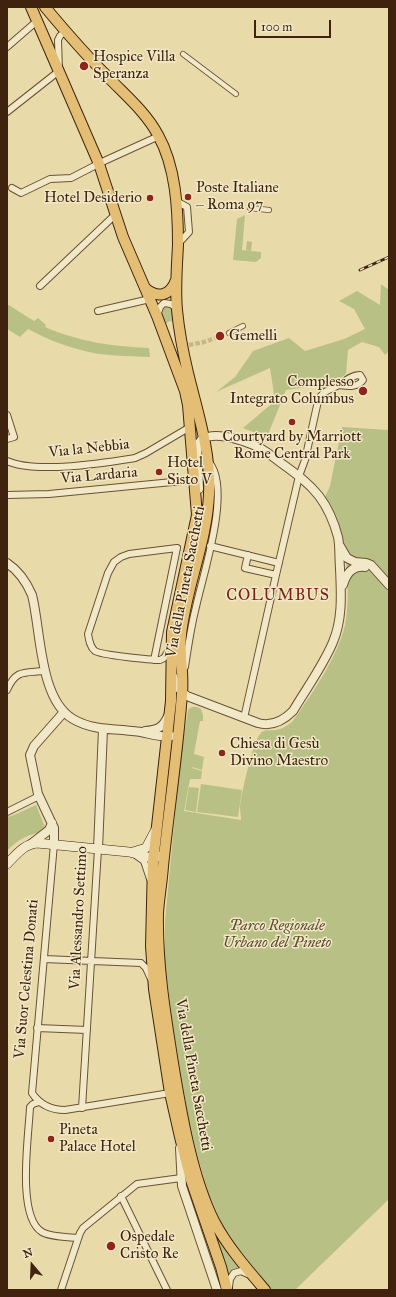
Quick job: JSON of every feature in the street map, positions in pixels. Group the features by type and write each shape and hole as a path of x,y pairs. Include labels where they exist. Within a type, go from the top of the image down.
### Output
{"main road":[{"name":"Via della Pineta Sacchetti","path":"31,7 99,164 125,242 157,316 185,391 190,427 193,480 197,515 172,627 171,707 154,857 151,946 154,989 170,1093 191,1180 228,1290"},
{"name":"Via della Pineta Sacchetti","path":"46,7 65,31 142,112 154,128 165,149 169,162 176,201 178,244 176,280 177,309 184,356 205,437 209,462 209,493 206,517 181,629 180,654 183,690 164,852 158,913 158,943 168,1036 177,1090 187,1138 203,1194 214,1221 226,1241 262,1287"},
{"path":"145,288 153,294 160,295 171,290 176,280"},
{"name":"Via della Pineta Sacchetti","path":"129,852 146,848 157,828"},
{"path":"7,864 24,848 31,844 40,843 129,852 154,857 159,856 164,852"}],"street":[{"path":"7,47 37,21"},
{"path":"7,112 59,71 58,40 65,31"},
{"path":"183,54 236,94"},
{"path":"12,188 21,193 50,179 71,178 159,136"},
{"path":"250,208 269,210"},
{"path":"40,286 116,214"},
{"path":"98,310 150,299"},
{"path":"157,316 159,308 164,303 170,303 177,309"},
{"path":"229,333 243,326"},
{"path":"244,718 299,476 305,460 319,399 328,389 339,385"},
{"path":"7,416 14,436 7,439"},
{"name":"Via la Nebbia","path":"7,461 25,466 50,467 135,458 190,427"},
{"path":"205,437 217,436 252,444 262,449 299,476 317,494 327,509 339,544 347,558 355,562 368,564 375,569 389,585"},
{"name":"Via della Pineta Sacchetti","path":"197,515 199,478 197,447 200,440 205,437"},
{"name":"Via della Pineta Sacchetti","path":"171,668 177,688 183,690 187,652 217,511 214,470 209,462"},
{"name":"Via Lardaria","path":"7,495 49,494 193,480"},
{"path":"183,690 202,702 260,724 272,724 283,720 292,711 333,642 340,615 341,592 339,544"},
{"path":"210,546 279,563"},
{"path":"154,660 98,653 93,649 90,643 88,632 110,569 114,562 129,554 177,548"},
{"name":"Via della Pineta Sacchetti","path":"171,647 163,659 154,660 177,548 183,551 186,564"},
{"path":"248,555 245,568 276,575"},
{"path":"7,563 21,574 32,594 44,671 51,692 56,702 64,712 83,724 103,729 140,732 156,736 173,735 178,730"},
{"path":"341,592 344,579 350,571 361,566 375,569"},
{"path":"7,690 12,680 17,675 44,671"},
{"path":"179,719 187,705 202,702"},
{"path":"140,732 162,727 171,707"},
{"name":"Via Suor Celestina Donati","path":"39,1102 32,1092 54,830 39,796 30,755 34,746 64,712"},
{"name":"Via Alessandro Settimo","path":"82,1108 98,849 103,729"},
{"path":"7,812 39,796"},
{"path":"31,844 48,831 52,823"},
{"path":"129,852 143,860 152,886"},
{"path":"141,964 147,958 151,946"},
{"path":"44,960 141,964 146,968 154,989"},
{"path":"37,1028 87,1030"},
{"path":"78,1238 43,1233 38,1228 29,1211 26,1185 30,1107 39,1102 53,1109 65,1110 170,1093"},
{"name":"Via della Pineta Sacchetti","path":"180,1137 181,1178 183,1191 218,1290"},
{"path":"61,1290 78,1238 83,1228 137,1184 181,1178"},
{"path":"121,1196 167,1290"},
{"name":"Via della Pineta Sacchetti","path":"228,1290 231,1277 234,1272 246,1273 262,1287"}],"green space":[{"path":"245,215 242,250 250,251 246,250 247,241 252,242 251,251 261,252 261,258 256,262 233,260 237,219"},
{"path":"381,284 389,290 389,351 385,355 379,347 362,342 348,350 346,374 322,391 314,386 286,390 267,437 243,428 275,401 270,368 216,392 235,377 253,351 289,338 305,351 344,339 365,329 354,309 339,301 357,291 380,305"},
{"path":"7,304 34,321 38,318 46,325 45,327 58,332 83,340 121,346 149,348 150,357 99,354 81,350 28,329 20,337 7,329"},
{"path":"166,307 171,308 174,322 170,321 165,324 162,310"},
{"name":"Parco Regionale Urbano del Pineto","path":"342,427 389,430 389,1199 295,1290 271,1290 239,1249 222,1224 208,1192 188,1115 172,1021 165,961 165,921 180,761 188,710 196,707 201,709 203,721 200,721 194,754 204,757 202,770 192,767 202,771 201,779 190,779 184,811 241,820 240,807 243,792 251,756 258,737 264,731 280,729 292,722 323,675 336,650 345,625 348,594 344,546 334,513 325,497 330,486"},
{"path":"201,784 242,790 238,817 197,812"},
{"path":"189,787 199,788 196,812 185,810"},
{"path":"36,805 45,827 43,832 32,834 23,838 7,851 7,817"},
{"path":"214,1232 240,1268 233,1269 228,1273"}],"tunnel":[{"path":"189,345 204,342 229,333"}],"railway":[{"path":"360,270 389,257"}],"place":[{"name":"Hospice Villa Speranza","path":"84,66"},
{"name":"Poste Italiane – Roma 97","path":"188,197"},
{"name":"Hotel Desiderio","path":"150,198"},
{"name":"Gemelli","path":"220,336"},
{"name":"Complesso Integrato Columbus","path":"363,391"},
{"name":"Courtyard by Marriott Rome Central Park","path":"292,422"},
{"name":"Hotel Sisto V","path":"159,472"},
{"name":"Chiesa di Gesù Divino Maestro","path":"222,753"},
{"name":"Pineta Palace Hotel","path":"51,1139"},
{"name":"Ospedale Cristo Re","path":"111,1246"}],"district":[{"name":"COLUMBUS","path":"278,596"}]}
